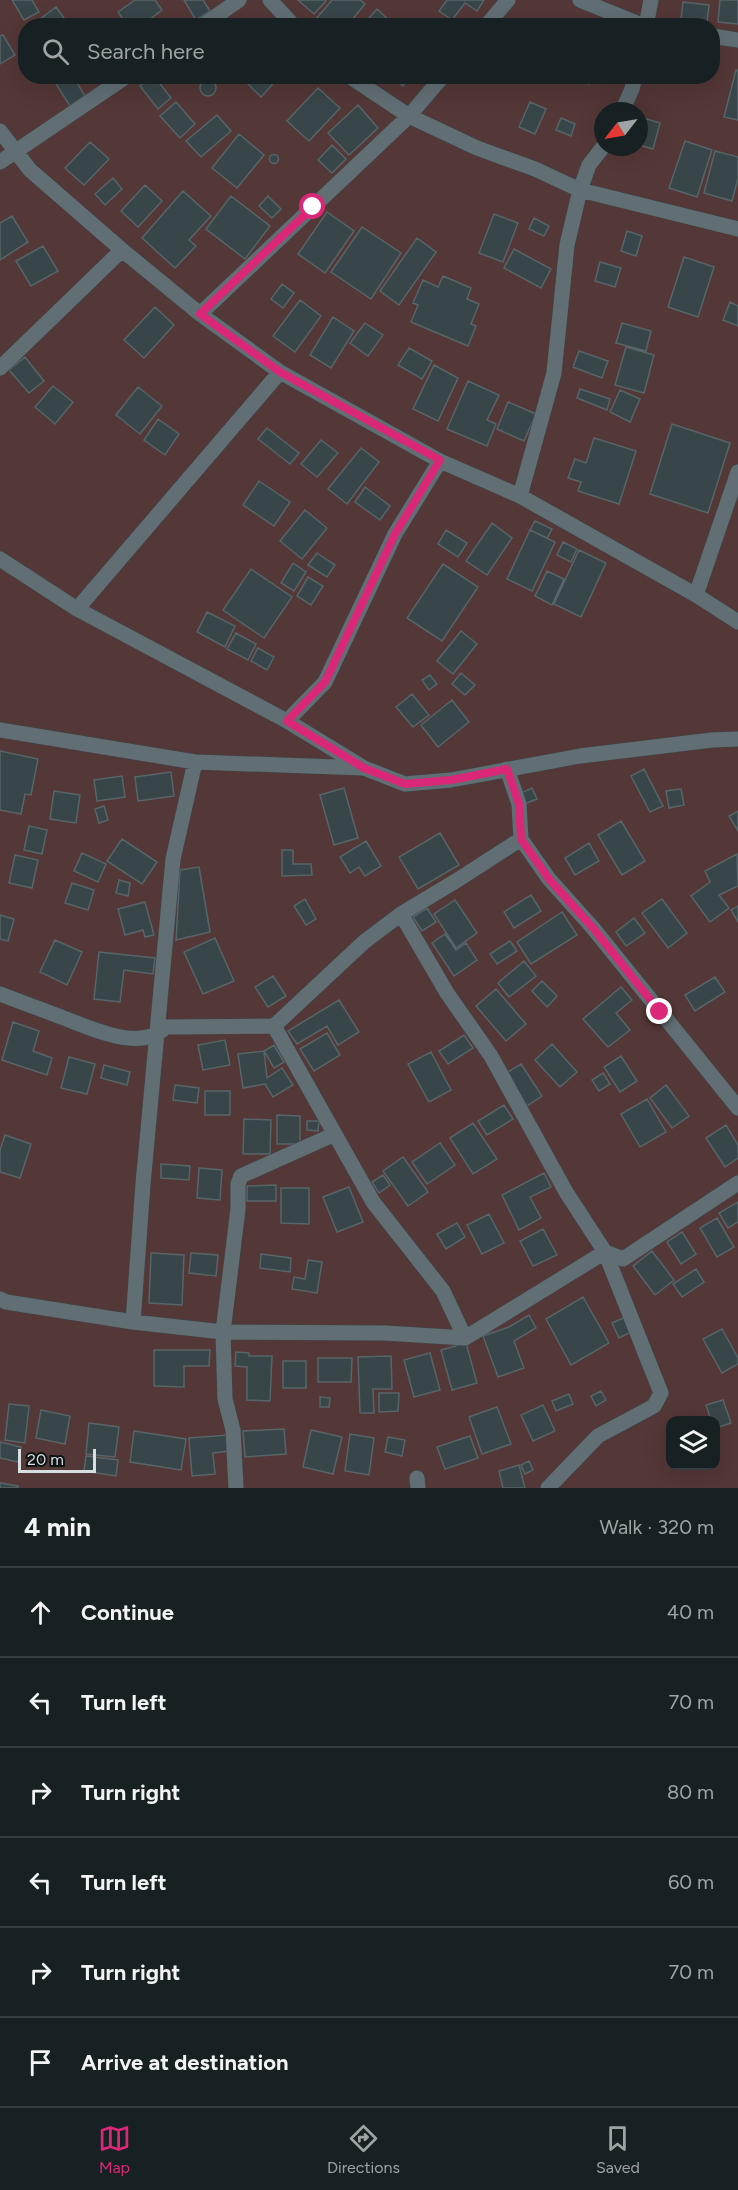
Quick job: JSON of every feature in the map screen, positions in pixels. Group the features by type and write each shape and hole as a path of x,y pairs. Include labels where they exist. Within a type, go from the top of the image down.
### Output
{"street":[{"path":"213,18 239,0"},
{"path":"270,0 287,18"},
{"path":"493,18 508,0"},
{"path":"580,0 625,18"},
{"path":"647,18 651,0"},
{"path":"720,37 738,40"},
{"path":"0,162 115,84"},
{"path":"361,84 409,116 477,148 535,169 580,190 738,229"},
{"path":"200,314 409,116 436,84"},
{"path":"626,102 633,84"},
{"path":"0,131 30,170 122,250 200,314 280,372 440,460 520,496 696,595 738,622"},
{"path":"520,496 554,373 567,245 580,190 589,165 596,156"},
{"path":"0,368 122,250"},
{"path":"77,609 280,372"},
{"path":"287,721 325,682 395,534 440,460"},
{"path":"696,595 738,472"},
{"path":"0,559 77,609 287,721 364,768 405,784 451,780 580,756 738,739"},
{"path":"0,730 195,762 364,768"},
{"path":"132,1322 173,859 195,762"},
{"path":"507,769 519,804 521,839 549,879 593,928 738,1108"},
{"path":"0,994 99,1032 130,1038 158,1036 166,1027 274,1026 364,942 401,914 521,839"},
{"path":"401,914 447,993 491,1056 566,1192 605,1252 661,1393 654,1406 598,1436 548,1488"},
{"path":"274,1026 373,1202 443,1291 465,1338"},
{"path":"236,1488 233,1430 225,1399 223,1332 238,1209 238,1184 242,1176 335,1134"},
{"path":"605,1252 623,1259 738,1184"},
{"path":"0,1299 132,1322 223,1332 385,1333 465,1338 605,1252"}],"shaded area":[{"path":"0,0 738,0 738,1488 0,1488"}],"building":[{"path":"12,0 32,0 39,12 23,18"},
{"path":"135,0 155,0 162,10 152,18 122,18 118,12"},
{"path":"184,0 203,0 210,11 199,18 195,18"},
{"path":"298,0 325,0 326,1 314,14"},
{"path":"332,0 360,0 365,4 354,18 317,18"},
{"path":"447,0 484,0 477,11 465,3 454,18 449,18 439,11"},
{"path":"720,0 738,0 738,24 720,22"},
{"path":"683,2 709,5 707,18 681,18"},
{"path":"56,7 64,18 42,18"},
{"path":"377,9 387,18 369,18"},
{"path":"3,35 15,55 0,64 0,36"},
{"path":"736,70 738,70 738,120 724,117"},
{"path":"56,84 78,84 85,96 70,106"},
{"path":"160,84 171,98 158,109 140,86"},
{"path":"201,84 215,85 214,94 208,96 202,94"},
{"path":"248,84 273,84 261,97"},
{"path":"318,88 340,108 309,141 287,121"},
{"path":"176,102 195,124 180,138 160,116"},
{"path":"530,102 546,109 535,134 519,127"},
{"path":"358,105 378,128 349,155 328,133"},
{"path":"217,115 231,131 201,157 186,141"},
{"path":"561,118 575,124 571,136 556,130"},
{"path":"648,119 660,123 653,149 648,148"},
{"path":"239,134 264,155 237,188 212,168"},
{"path":"685,141 712,150 697,197 669,188"},
{"path":"90,142 109,159 84,185 65,168"},
{"path":"332,145 346,159 332,173 318,160"},
{"path":"715,151 738,157 738,178 732,201 704,193"},
{"path":"274,155 278,159 274,163 270,159"},
{"path":"113,178 122,189 105,205 95,194"},
{"path":"145,185 162,201 138,227 121,211"},
{"path":"183,191 211,216 189,240 196,246 175,268 142,238"},
{"path":"231,196 270,226 245,259 206,229"},
{"path":"268,196 281,209 272,218 259,206"},
{"path":"327,212 354,231 325,273 298,254"},
{"path":"494,214 518,223 503,262 479,253"},
{"path":"12,216 28,242 0,260 0,223"},
{"path":"534,218 549,226 544,236 529,229"},
{"path":"362,227 401,253 371,299 331,272"},
{"path":"627,231 642,236 636,256 621,251"},
{"path":"417,238 436,252 399,305 380,291"},
{"path":"43,246 58,271 31,286 16,261"},
{"path":"514,249 551,269 541,288 504,268"},
{"path":"684,257 714,267 698,317 668,307"},
{"path":"600,262 621,268 615,287 595,281"},
{"path":"443,276 471,288 467,299 479,304 471,324 476,326 468,346 411,322 418,305 413,303 423,280 438,287"},
{"path":"282,284 294,293 283,308 271,299"},
{"path":"300,300 321,316 295,352 273,336"},
{"path":"730,302 738,306 738,326 723,320"},
{"path":"155,307 174,325 144,358 124,340"},
{"path":"333,317 354,331 331,368 310,355"},
{"path":"365,323 383,335 368,356 350,343"},
{"path":"622,323 651,331 646,351 616,343"},
{"path":"626,347 654,355 644,393 615,385"},
{"path":"409,348 432,361 422,379 398,365"},
{"path":"579,351 608,361 602,378 573,367"},
{"path":"25,357 44,381 29,393 9,370"},
{"path":"434,365 458,378 438,421 413,409"},
{"path":"468,381 499,395 487,420 496,424 487,446 447,429"},
{"path":"53,386 73,402 55,424 35,407"},
{"path":"138,387 162,406 140,434 116,415"},
{"path":"580,389 610,399 607,410 577,398"},
{"path":"620,390 640,399 630,422 610,412"},
{"path":"508,402 536,414 524,441 497,429"},
{"path":"158,419 179,434 165,455 144,440"},
{"path":"672,424 730,443 708,513 650,494"},
{"path":"267,428 299,453 290,464 258,439"},
{"path":"594,438 636,451 619,504 578,491 581,482 568,478 575,459 586,463"},
{"path":"321,440 338,453 317,477 301,464"},
{"path":"361,448 379,462 347,504 328,489"},
{"path":"259,481 290,502 274,526 243,505"},
{"path":"365,487 390,506 380,520 355,502"},
{"path":"305,510 327,528 302,559 280,541"},
{"path":"535,521 552,529 547,538 530,530"},
{"path":"492,523 512,538 487,575 466,561"},
{"path":"446,530 467,543 458,557 438,544"},
{"path":"530,530 555,542 532,591 507,579"},
{"path":"563,542 577,549 571,562 557,555"},
{"path":"579,550 606,563 581,617 554,604"},
{"path":"317,553 335,565 327,577 308,565"},
{"path":"293,563 306,572 294,591 281,583"},
{"path":"443,564 478,587 442,641 407,618"},
{"path":"251,569 292,597 264,638 223,610"},
{"path":"547,571 564,579 552,605 535,596"},
{"path":"308,577 323,586 311,605 297,596"},
{"path":"207,612 235,626 225,647 197,632"},
{"path":"461,631 477,644 453,674 437,661"},
{"path":"236,633 256,644 248,660 227,649"},
{"path":"258,648 274,657 267,670 251,661"},
{"path":"461,673 475,685 465,695 452,684"},
{"path":"430,675 437,684 429,690 422,680"},
{"path":"412,694 429,715 413,727 396,707"},
{"path":"452,700 469,722 438,747 421,725"},
{"path":"0,751 38,759 31,795 25,794 21,814 0,810"},
{"path":"644,769 663,806 650,812 631,776"},
{"path":"171,772 174,796 138,801 135,777"},
{"path":"122,776 125,797 97,801 94,780"},
{"path":"344,788 358,838 334,845 320,795"},
{"path":"532,788 537,799 524,804 519,794"},
{"path":"681,789 684,805 669,808 666,791"},
{"path":"54,791 80,795 76,823 50,819"},
{"path":"104,806 108,820 99,823 95,809"},
{"path":"738,811 738,831 729,816"},
{"path":"621,821 645,861 622,875 598,835"},
{"path":"29,826 47,830 42,854 24,850"},
{"path":"440,833 459,865 418,889 399,857"},
{"path":"122,839 157,862 142,884 107,861"},
{"path":"366,841 381,866 365,876 359,867 350,873 340,857"},
{"path":"589,843 599,861 575,875 565,858"},
{"path":"282,850 293,850 293,864 311,864 312,875 282,876"},
{"path":"82,853 106,864 98,882 74,871"},
{"path":"737,854 738,886 719,895 729,908 710,922 691,896 710,882 705,871"},
{"path":"15,855 38,860 32,888 9,883"},
{"path":"199,867 210,932 176,940 180,870"},
{"path":"119,880 130,883 128,896 116,893"},
{"path":"72,883 94,890 88,910 65,903"},
{"path":"531,895 541,911 514,928 504,912"},
{"path":"305,899 316,919 306,925 294,906"},
{"path":"662,899 687,933 668,948 642,913"},
{"path":"455,900 477,933 456,948 434,914"},
{"path":"145,902 154,935 145,937 143,930 125,935 118,909"},
{"path":"738,906 738,922 731,910"},
{"path":"427,908 436,922 422,931 413,917"},
{"path":"562,912 577,935 531,964 517,942"},
{"path":"0,915 14,919 8,941 0,939"},
{"path":"634,918 645,933 626,946 616,932"},
{"path":"445,934 456,950 466,943 477,960 454,976 432,943"},
{"path":"215,938 234,981 203,994 184,952"},
{"path":"55,940 82,952 67,985 40,972"},
{"path":"510,941 517,951 497,964 490,954"},
{"path":"99,952 155,958 153,974 124,970 120,1002 94,999"},
{"path":"524,961 536,976 509,997 498,983"},
{"path":"273,976 286,996 268,1007 255,987"},
{"path":"715,977 725,992 695,1011 685,995"},
{"path":"542,981 557,996 547,1007 532,991"},
{"path":"621,987 632,1000 616,1013 630,1030 608,1047 583,1019"},
{"path":"496,989 526,1024 506,1041 476,1006"},
{"path":"339,1000 359,1032 338,1045 327,1026 297,1044 288,1031"},
{"path":"13,1022 39,1031 33,1051 52,1058 47,1075 2,1060"},
{"path":"327,1033 340,1055 314,1071 300,1049"},
{"path":"464,1035 473,1048 448,1064 439,1051"},
{"path":"225,1040 230,1065 203,1070 198,1045"},
{"path":"552,1044 577,1072 560,1087 535,1060"},
{"path":"274,1045 284,1062 274,1068 264,1051"},
{"path":"264,1051 267,1078 282,1068 293,1085 273,1097 265,1084 243,1088 238,1054"},
{"path":"431,1052 451,1090 429,1102 408,1064"},
{"path":"621,1056 637,1081 620,1092 604,1067"},
{"path":"69,1057 95,1064 87,1094 61,1088"},
{"path":"521,1064 542,1096 527,1106 506,1073"},
{"path":"104,1065 130,1072 127,1085 101,1078"},
{"path":"603,1073 610,1084 599,1091 592,1080"},
{"path":"175,1085 199,1088 197,1103 173,1100"},
{"path":"666,1085 689,1116 672,1128 650,1098"},
{"path":"205,1091 230,1091 230,1115 205,1115"},
{"path":"647,1099 666,1132 640,1147 621,1114"},
{"path":"504,1105 513,1119 487,1135 478,1121"},
{"path":"277,1115 300,1116 300,1144 277,1144"},
{"path":"244,1119 271,1120 270,1154 243,1154"},
{"path":"307,1121 319,1121 318,1131 307,1130"},
{"path":"473,1123 497,1159 473,1174 450,1138"},
{"path":"726,1125 738,1145 738,1158 725,1167 706,1138"},
{"path":"5,1135 31,1144 20,1178 0,1172 0,1150"},
{"path":"440,1143 455,1165 427,1184 412,1162"},
{"path":"403,1157 428,1192 408,1206 383,1171"},
{"path":"161,1164 190,1166 189,1180 161,1178"},
{"path":"199,1168 222,1170 220,1200 197,1198"},
{"path":"544,1173 551,1187 530,1197 541,1218 519,1230 502,1195"},
{"path":"383,1175 390,1185 379,1193 372,1182"},
{"path":"276,1185 276,1201 247,1201 247,1186"},
{"path":"349,1187 363,1222 337,1232 323,1197"},
{"path":"281,1188 309,1188 309,1224 281,1223"},
{"path":"738,1202 738,1222 728,1228 719,1213"},
{"path":"489,1214 504,1243 482,1254 467,1225"},
{"path":"717,1218 734,1247 717,1257 700,1228"},
{"path":"457,1223 465,1237 446,1249 437,1234"},
{"path":"543,1229 557,1255 533,1266 520,1241"},
{"path":"682,1232 696,1254 681,1264 667,1242"},
{"path":"652,1251 674,1280 655,1295 633,1266"},
{"path":"151,1253 184,1255 182,1305 149,1303"},
{"path":"191,1253 218,1255 216,1276 189,1273"},
{"path":"261,1254 291,1258 290,1272 260,1268"},
{"path":"308,1260 322,1262 317,1293 292,1289 294,1277 305,1279"},
{"path":"696,1269 704,1282 682,1297 673,1284"},
{"path":"583,1297 609,1343 571,1365 546,1319"},
{"path":"529,1315 536,1328 514,1341 524,1368 498,1377 483,1336 509,1327"},
{"path":"628,1316 635,1330 619,1338 612,1323"},
{"path":"722,1329 738,1358 738,1364 722,1373 703,1339"},
{"path":"466,1343 477,1383 452,1390 441,1350"},
{"path":"154,1350 210,1350 209,1366 184,1366 184,1387 154,1386"},
{"path":"236,1352 249,1353 249,1356 272,1356 270,1401 247,1400 247,1367 235,1366"},
{"path":"430,1353 440,1390 414,1397 404,1360"},
{"path":"391,1356 392,1389 373,1389 374,1413 360,1413 358,1357"},
{"path":"318,1358 352,1358 351,1382 318,1382"},
{"path":"283,1361 306,1361 306,1388 283,1388"},
{"path":"601,1391 606,1400 596,1406 591,1396"},
{"path":"379,1393 399,1393 398,1411 379,1412"},
{"path":"569,1394 573,1404 556,1411 552,1401"},
{"path":"320,1397 330,1398 329,1407 320,1407"},
{"path":"723,1400 731,1423 720,1427 720,1416 710,1416 706,1405"},
{"path":"9,1404 29,1406 25,1443 5,1440"},
{"path":"543,1405 555,1431 533,1441 521,1415"},
{"path":"497,1407 511,1444 482,1454 469,1417"},
{"path":"41,1410 70,1416 65,1444 36,1438"},
{"path":"89,1423 119,1427 115,1457 86,1454"},
{"path":"284,1429 286,1454 245,1457 243,1431"},
{"path":"311,1430 342,1437 333,1474 303,1467"},
{"path":"134,1431 186,1439 181,1470 130,1462"},
{"path":"350,1434 374,1438 369,1475 345,1471"},
{"path":"229,1435 230,1451 213,1453 215,1474 192,1476 189,1438"},
{"path":"470,1436 478,1458 445,1469 437,1447"},
{"path":"388,1437 405,1440 402,1456 385,1452"},
{"path":"0,1442 21,1447 18,1462 0,1458"},
{"path":"86,1456 118,1460 116,1476 84,1471"},
{"path":"529,1461 533,1470 525,1474 521,1465"},
{"path":"519,1465 525,1488 503,1488 499,1471"},
{"path":"0,1483 18,1486 18,1488 0,1488"}],"route":[{"path":"313,207 200,314 280,372 440,460 395,534 325,682 287,721 364,768 405,784 451,780 507,769 519,804 521,839 549,879 593,928 660,1012"}]}
